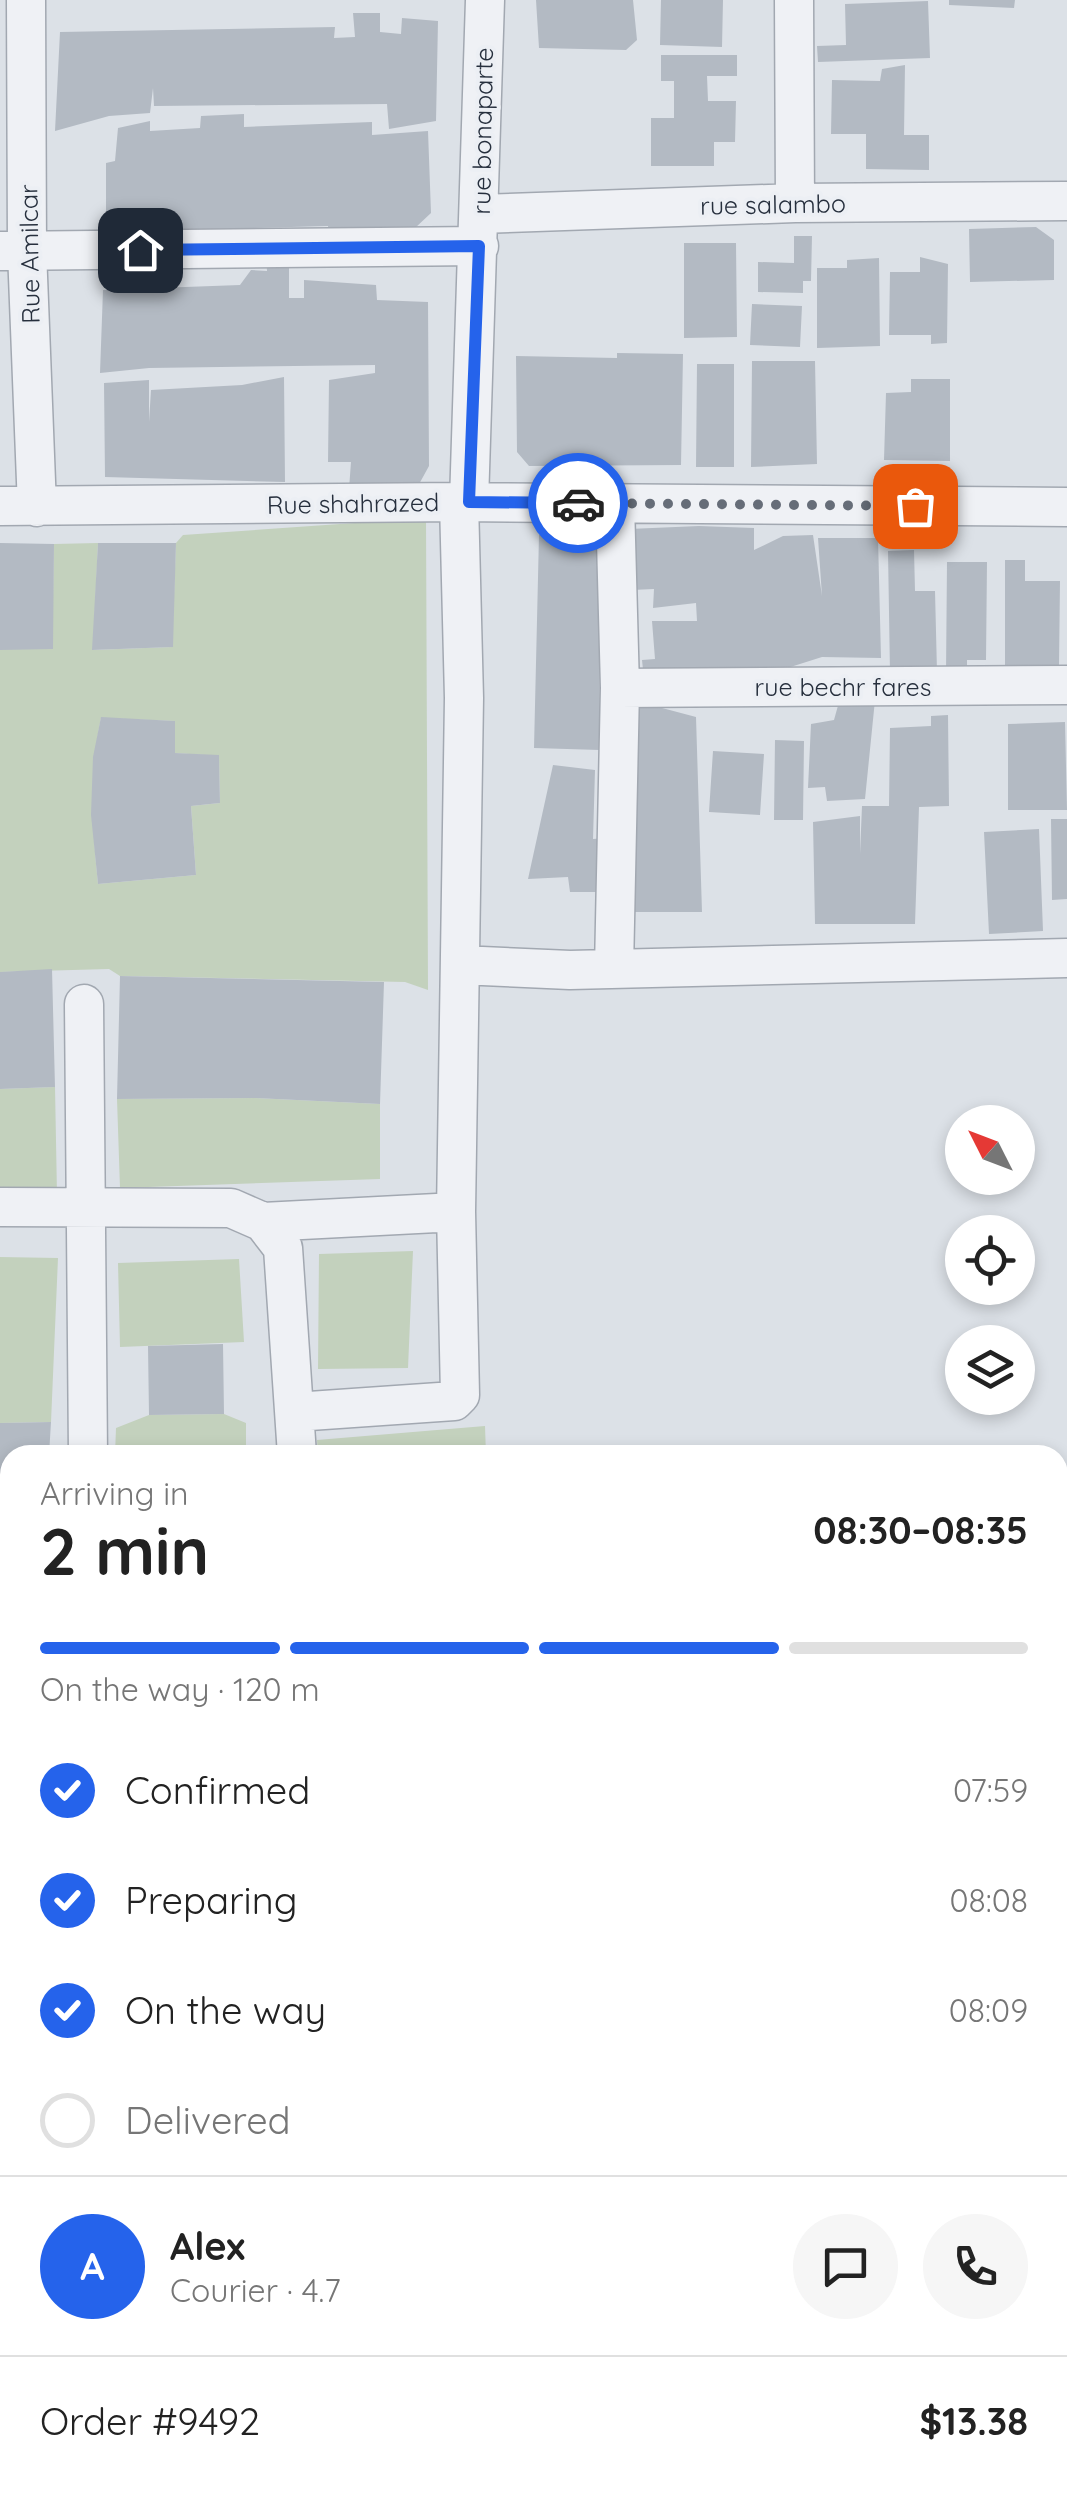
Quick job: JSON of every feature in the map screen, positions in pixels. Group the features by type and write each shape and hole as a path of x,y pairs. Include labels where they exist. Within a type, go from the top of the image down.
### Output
{"street":[{"name":"Rue Amilcar","path":"18,507 14,251 26,0"},
{"path":"464,0 484,0"},
{"name":"rue bonaparte","path":"294,1412 458,1398 456,1212 464,502 480,230 484,0"},
{"path":"794,0 795,202"},
{"name":"rue salambo","path":"14,251 480,230 795,202 1067,202"},
{"name":"Rue shahrazed","path":"18,507 464,502 1067,506"},
{"path":"614,968 620,688 616,503"},
{"name":"rue bechr fares","path":"620,688 1067,685"},
{"path":"460,965 614,968 1067,958"},
{"path":"84,1004 88,1445"},
{"path":"0,1206 231,1208 264,1222 456,1212"},
{"path":"264,1222 283,1248 296,1445"}],"green space":[{"path":"426,518 428,990 405,982 120,976 109,969 0,972 0,649 52,649 54,544 98,543 93,650 172,647 176,543 183,535","holes":["101,718 175,721 175,753 219,756 220,803 191,806 196,875 98,884 93,800"]},
{"path":"55,1087 57,1195 0,1195 0,1089"},
{"path":"255,1098 380,1104 380,1179 120,1188 117,1099"},
{"path":"413,1251 408,1368 318,1369 319,1254"},
{"path":"0,1257 58,1258 51,1422 0,1423"},
{"path":"239,1259 244,1342 120,1347 118,1263"},
{"path":"224,1414 246,1423 246,1445 115,1445 116,1428 149,1415"},
{"path":"485,1426 486,1445 317,1445 317,1440"}],"building":[{"path":"536,0 633,0 637,40 626,50 539,48"},
{"path":"661,0 723,0 722,47 660,45"},
{"path":"949,0 1015,0 1014,8 949,5"},
{"path":"928,1 930,58 818,62 817,46 846,45 845,4"},
{"path":"353,13 380,13 380,32 401,34 402,18 438,21 436,121 389,129 387,104 154,106 153,88 150,113 109,116 55,131 60,32 335,27 334,38 355,37"},
{"path":"661,55 737,55 737,76 707,76 708,101 736,101 735,142 714,142 714,166 651,166 651,118 674,118 674,81 661,81"},
{"path":"905,65 904,135 929,135 929,170 866,169 866,134 831,134 832,80 880,81 882,69"},
{"path":"244,114 244,127 372,122 372,135 428,131 431,213 415,228 371,234 329,235 328,226 106,232 106,163 115,161 118,128 150,121 150,131 200,128 201,116"},
{"path":"1036,227 1054,240 1054,280 970,282 969,229"},
{"path":"794,236 812,236 811,281 803,281 803,293 758,292 758,262 794,263"},
{"path":"684,243 736,243 737,337 684,338"},
{"path":"920,257 948,264 947,343 931,344 931,335 889,335 890,272 920,272"},
{"path":"266,258 289,259 289,298 304,298 304,280 376,285 377,300 428,302 429,466 418,486 349,489 351,462 328,462 329,380 375,373 375,365 149,368 100,373 103,290 240,285 251,270 267,271"},
{"path":"879,258 880,346 817,348 817,268 847,268 847,260"},
{"path":"752,304 802,306 800,347 750,345"},
{"path":"617,353 683,354 681,465 529,466 517,452 516,356 617,358"},
{"path":"752,361 815,361 817,464 751,467"},
{"path":"697,364 734,364 734,467 696,467"},
{"path":"284,377 285,482 105,477 104,383 149,380 149,422 151,390 242,385"},
{"path":"911,379 950,379 950,461 884,460 886,393 911,392"},
{"path":"754,528 754,550 783,536 813,535 822,596 818,538 878,538 881,658 822,657 762,676 644,679 642,660 655,659 652,621 697,621 696,603 653,608 654,589 632,590 629,529"},
{"path":"539,535 599,536 600,750 534,748"},
{"path":"0,543 54,544 53,649 0,650"},
{"path":"98,543 176,543 173,647 92,650"},
{"path":"914,550 915,591 935,591 937,672 890,673 888,551"},
{"path":"1005,560 1025,560 1025,581 1060,581 1059,665 1005,665"},
{"path":"947,562 987,562 986,660 967,660 967,675 946,674"},
{"path":"632,700 696,717 702,912 631,912"},
{"path":"875,700 865,799 827,801 825,787 808,788 811,724 834,720 839,702"},
{"path":"948,715 949,806 919,807 915,924 815,924 813,822 860,816 860,854 862,806 889,806 890,728 931,726 931,716"},
{"path":"101,717 175,721 175,753 219,755 220,803 191,806 196,875 98,884 91,815 93,757"},
{"path":"1065,722 1067,810 1008,810 1008,724"},
{"path":"775,740 804,741 803,820 774,820"},
{"path":"713,751 764,754 760,815 709,812"},
{"path":"553,765 595,770 593,839 606,838 598,892 570,892 568,877 528,879"},
{"path":"1051,819 1067,819 1067,899 1052,900"},
{"path":"1039,829 1043,931 989,934 984,832"},
{"path":"52,969 55,1087 0,1089 0,972"},
{"path":"120,976 384,982 380,1104 255,1098 117,1099"},
{"path":"223,1344 224,1414 149,1415 148,1346"},
{"path":"51,1422 50,1445 0,1445 0,1423"}],"way so far":[{"path":"578,503 915,506"}],"route":[{"path":"140,250 479,246 469,502 578,503"}]}
